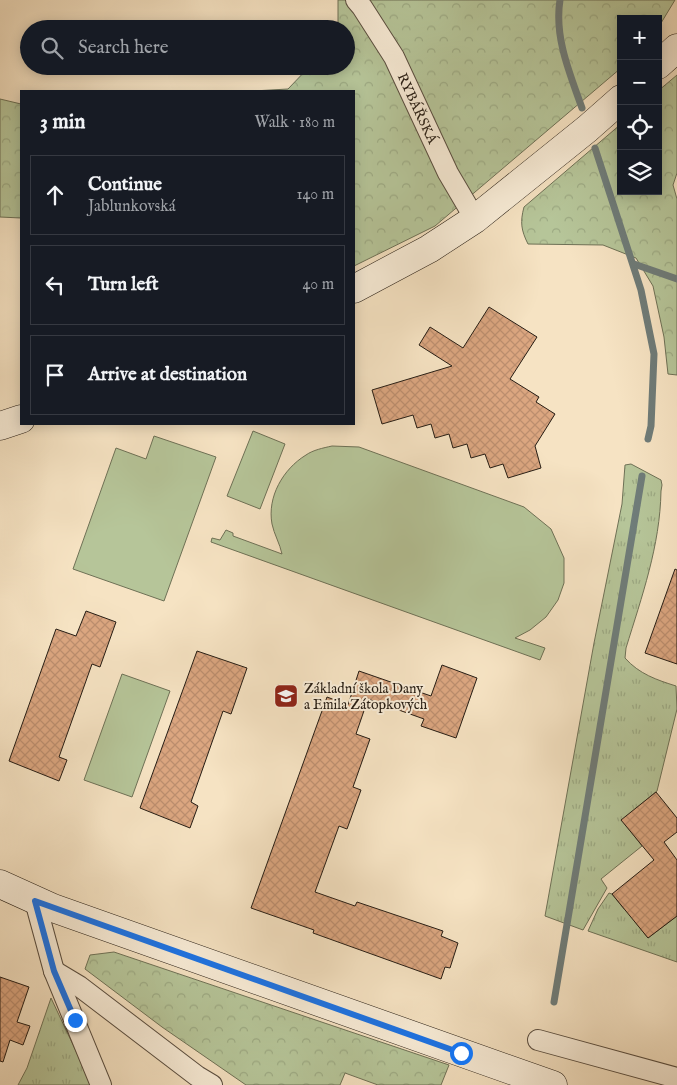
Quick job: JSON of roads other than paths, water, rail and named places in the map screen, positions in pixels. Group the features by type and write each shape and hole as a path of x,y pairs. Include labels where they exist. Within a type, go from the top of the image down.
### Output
{"main road":[{"path":"662,61 677,48"},
{"path":"355,288 429,249 476,219 617,103"},
{"path":"0,426 20,419"},
{"path":"0,884 35,901 553,1085"}],"street":[{"name":"RYBÁŘSKÁ","path":"356,0 394,57 448,173 476,219"},
{"path":"35,901 54,971 101,1085"},
{"path":"54,971 79,986 197,1076 212,1085"},
{"path":"538,1040 675,1078"}],"waterway":[{"path":"560,0 559,28 561,41 568,69 582,108"},
{"path":"595,148 641,290 654,354 651,426 648,439"},
{"path":"634,264 677,279"},
{"path":"554,1002 642,476"}],"place":[{"name":"Základní škola Dany a Emila Zátopkových","path":"286,696"}]}
